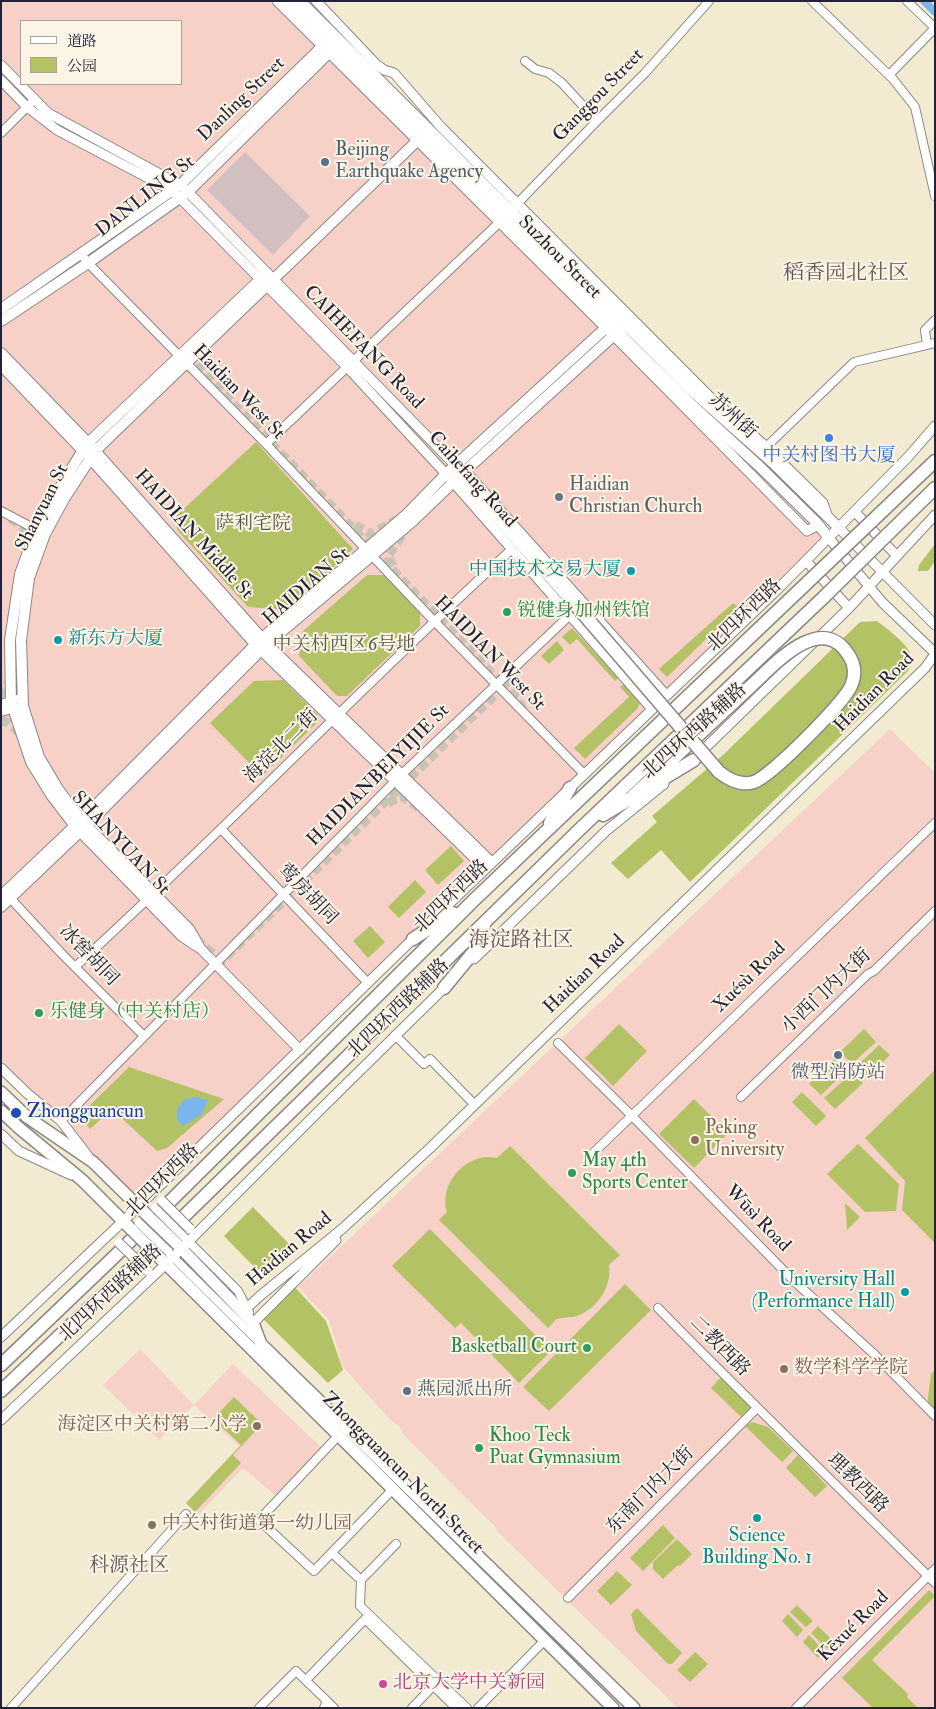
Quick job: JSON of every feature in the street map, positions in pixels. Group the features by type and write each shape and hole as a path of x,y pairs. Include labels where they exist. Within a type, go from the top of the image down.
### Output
{"highway":[{"name":"北四环西路","path":"1,1365 114,1257 474,900 935,461"},
{"path":"456,474 572,609 719,772 727,779 740,783 754,782 768,774 837,707 852,685 855,669 846,652 834,641 826,639 811,640 793,648 751,686 633,796"},
{"name":"北四环西路","path":"1,1391 135,1264 578,831 825,596 935,488"},
{"path":"578,831 694,760"},
{"path":"543,836 570,788"},
{"path":"412,939 474,900"},
{"path":"444,988 476,949 485,923"}],"main road":[{"name":"Suzhou Street","path":"289,1 331,44 508,213 611,323"},
{"name":"Suzhou Street","path":"300,1 331,44"},
{"name":"Danling Street","path":"1,309 81,254 180,191 331,44"},
{"path":"89,450 267,279 417,141"},
{"name":"DANLING St","path":"1,321 88,263 180,191"},
{"name":"苏州街","path":"611,323 692,405 760,466 829,538"},
{"name":"HAIDIAN St","path":"1,907 4,898 81,825 262,644 368,552 412,521 456,474 611,323"},
{"name":"苏州街","path":"619,331 763,449 838,527"},
{"name":"HAIDIAN St","path":"456,474 619,331"},
{"name":"HAIDIAN Middle St","path":"1,353 262,644 488,865"},
{"name":"HAIDIAN Middle St","path":"1,365 89,450"},
{"name":"SHANYUAN St","path":"89,450 56,494 41,532 20,574 10,640 14,704 31,762 52,796 152,897 182,936 200,948"},
{"path":"1,1092 27,1117 93,1162 139,1206 143,1219 167,1258"},
{"path":"1,1111 82,1180 123,1222 143,1219 186,1239"},
{"name":"Zhongguancun North Street","path":"186,1239 253,1323 261,1344 634,1708"},
{"name":"Zhongguancun North Street","path":"167,1258 393,1490 613,1708"}],"street":[{"name":"Suzhou Street","path":"277,1 331,44 417,141 508,213 708,396 763,449"},
{"name":"Suzhou Street","path":"316,1 377,65 384,70 394,73 441,127 508,213 611,323"},
{"name":"Ganggou Street","path":"266,444 508,213 646,73 709,1"},
{"path":"812,1 889,75 915,107 935,196"},
{"path":"889,75 935,28 907,1"},
{"path":"525,60 536,69 549,73 562,83 597,121"},
{"path":"1,65 48,113 180,191 267,279"},
{"path":"1,80 27,107 57,130 180,191"},
{"path":"1,133 34,100"},
{"name":"Haidian West St","path":"81,254 368,552"},
{"name":"Caihefang Road","path":"267,279 350,364"},
{"path":"763,449 854,362 931,344 925,330 935,320"},
{"name":"CAIHEFANG Road","path":"350,364 663,692"},
{"path":"1,1337 123,1222 488,865 570,788 649,705 806,561 908,457 935,426"},
{"name":"Caihefang Road","path":"456,474 512,549 572,609 649,705"},
{"path":"1,511 41,532"},
{"path":"855,512 897,556"},
{"path":"882,572 935,516"},
{"path":"838,527 935,625"},
{"path":"829,538 882,602 935,654"},
{"name":"海淀北二街","path":"75,967 152,897 222,830 335,716 512,549"},
{"name":"HAIDIAN West St","path":"368,552 584,774"},
{"path":"806,561 849,608"},
{"name":"北四环西路辅路","path":"1,1420 606,831 694,760 849,608 882,572"},
{"name":"HAIDIANBEIYIJIE St","path":"60,1121 398,778 572,609"},
{"name":"Haidian Road","path":"248,1307 261,1294 342,1229 475,1105 925,668 935,654"},
{"path":"1,712 14,704"},
{"name":"Xuésù Road","path":"588,1158 935,823"},
{"name":"莺房胡同","path":"222,830 368,983"},
{"name":"冰窖胡同","path":"4,898 144,1036"},
{"name":"小西门内大街","path":"742,1097 840,1000 868,974 874,972 935,911"},
{"name":"SHANYUAN St","path":"200,948 300,1050"},
{"path":"396,1035 424,1064 430,1059 475,1105"},
{"name":"Wūsì Road","path":"558,1043 632,1115 794,1281 875,1355 935,1416"},
{"path":"1,1068 60,1121 93,1162"},
{"path":"1,1134 19,1152 82,1180"},
{"path":"153,1192 162,1200 186,1239"},
{"path":"253,1323 338,1238 342,1229"},
{"path":"110,1233 150,1274"},
{"name":"Zhongguancun North Street","path":"186,1239 238,1291 248,1307 253,1323"},
{"name":"Zhongguancun North Street","path":"167,1258 261,1344"},
{"name":"二教西路","path":"658,1308 757,1408"},
{"name":"理教西路","path":"757,1408 935,1583"},
{"name":"东南门内大街","path":"568,1598 757,1408"},
{"path":"339,1435 259,1520 314,1571 393,1490"},
{"path":"11,1708 186,1514"},
{"path":"396,1544 361,1580 360,1606 367,1617 456,1708"},
{"path":"332,1553 361,1580"},
{"name":"Kēxué Road","path":"796,1708 935,1569"},
{"path":"306,1680 367,1617"},
{"path":"367,1617 467,1708"},
{"path":"478,1708 545,1640"},
{"path":"260,1708 296,1671 326,1704 334,1708"},
{"path":"412,1708 433,1686"}],"shaded area":[{"path":"1,1 289,1 829,538 139,1206 61,1121 1,1068"},
{"path":"245,152 310,216 273,255 207,190"},
{"name":"Peking University","path":"890,729 935,773 935,1708 678,1708 572,1605 568,1598 560,1593 498,1532 494,1525 404,1435 399,1426 391,1421 343,1367 329,1320 298,1287"},
{"path":"140,1349 194,1405 159,1440 103,1385"},
{"name":"海淀区中关村第二小学","path":"233,1364 323,1449 278,1498 243,1468 198,1515 186,1503 239,1446 194,1405"}],"green space":[{"name":"萨利宅院","path":"256,442 353,549 287,610 248,607 177,530 176,516"},
{"path":"935,544 935,561 928,571 918,571 919,565"},
{"name":"中关村西区6号地","path":"367,575 384,575 420,613 420,626 347,696 337,696 299,656 303,631"},
{"path":"733,603 739,607 667,677 659,669"},
{"path":"877,621 906,646 911,655 908,671 690,882 661,850 628,879 611,863 657,822 652,816 723,755 860,622"},
{"path":"572,628 618,678 615,681 577,639 570,645 562,637"},
{"path":"557,641 564,650 549,664 541,656"},
{"path":"283,680 317,714 319,721 262,776 210,723 254,681"},
{"path":"624,684 640,703 637,709 585,759 574,748 629,697 620,687"},
{"path":"451,846 464,861 438,885 425,870"},
{"path":"415,880 426,892 399,918 388,907"},
{"path":"370,926 385,942 368,958 353,941"},
{"path":"619,1024 647,1051 613,1086 585,1058"},
{"path":"864,1029 876,1042 855,1061 848,1060 840,1052"},
{"path":"879,1045 890,1055 865,1079 860,1073 861,1068 859,1064"},
{"path":"835,1058 842,1064 841,1076 821,1095 809,1084"},
{"path":"129,1067 224,1099 167,1148 157,1151 112,1109 90,1129 82,1120 84,1111"},
{"path":"935,1070 935,1243 902,1210 905,1181 865,1138"},
{"path":"857,1077 863,1083 835,1109 824,1098 845,1079 851,1080"},
{"path":"802,1092 826,1116 816,1126 792,1102"},
{"path":"694,1099 728,1133 694,1168 659,1134"},
{"path":"858,1144 899,1184 896,1211 865,1212 827,1174"},
{"path":"510,1146 620,1255 609,1265 608,1281 597,1303 577,1316 557,1319 548,1328 439,1220 447,1212 445,1201 447,1190 451,1180 458,1171 476,1159 486,1157 497,1158"},
{"path":"845,1203 860,1217 847,1230"},
{"path":"253,1207 294,1249 264,1277 224,1236"},
{"path":"430,1229 551,1351 519,1383 461,1323 455,1328 392,1266"},
{"path":"291,1283 326,1321 343,1370 328,1383 259,1315"},
{"name":"Basketball Court","path":"625,1284 651,1310 549,1411 523,1387"},
{"path":"935,1370 935,1413 927,1406 931,1374"},
{"path":"721,1377 751,1407 741,1417 711,1388"},
{"path":"234,1397 262,1424 233,1455 241,1463 195,1512 186,1503 241,1445 213,1419"},
{"path":"752,1422 768,1427 793,1451 782,1462 745,1426"},
{"path":"798,1455 827,1486 815,1497 786,1468"},
{"path":"663,1525 675,1538 643,1571 630,1558"},
{"path":"677,1539 692,1554 663,1579 653,1569 653,1562"},
{"path":"617,1571 632,1585 611,1605 597,1591"},
{"path":"929,1590 935,1596 872,1660 908,1694 907,1697 918,1708 873,1708 842,1678"},
{"path":"797,1605 813,1621 806,1627 790,1612"},
{"path":"637,1608 682,1653 672,1664 668,1664 636,1631 631,1614"},
{"path":"788,1614 803,1630 797,1637 782,1621"},
{"path":"818,1626 834,1642 827,1649 811,1633"},
{"path":"809,1635 824,1651 818,1658 803,1642"},
{"path":"695,1652 708,1664 690,1682 677,1670"}],"water":[{"path":"195,1097 208,1100 202,1114 183,1126 177,1120 177,1109 184,1100"}],"waterway":[{"path":"924,1 935,12"}],"tunnel":[{"path":"187,355 504,686 222,961 189,934 82,826 57,796 35,757 15,692 17,635 27,565 60,495 94,444 187,355"},
{"path":"10,518 30,533 34,544"},
{"path":"355,525 371,534 396,520"},
{"path":"393,566 388,556 405,531"},
{"path":"1,697 11,676"},
{"path":"504,679 525,712"},
{"path":"1,722 5,721 24,736"},
{"path":"388,803 402,796 419,808"}],"place":[{"name":"Beijing Earthquake Agency","path":"325,162"},
{"name":"中关村图书大厦","path":"829,438"},
{"name":"Haidian Christian Church","path":"559,497"},
{"name":"中国技术交易大厦","path":"631,571"},
{"name":"锐健身加州铁馆","path":"507,612"},
{"name":"新东方大厦","path":"58,640"},
{"name":"乐健身（中关村店）","path":"39,1013"},
{"name":"微型消防站","path":"838,1055"},
{"name":"Zhongguancun","path":"16,1113"},
{"name":"Peking University","path":"695,1140"},
{"name":"May 4th Sports Center","path":"572,1173"},
{"name":"University Hall (Performance Hall)","path":"905,1292"},
{"name":"Basketball Court","path":"587,1348"},
{"name":"数学科学学院","path":"784,1369"},
{"name":"燕园派出所","path":"407,1391"},
{"name":"海淀区中关村第二小学","path":"257,1426"},
{"name":"Khoo Teck Puat Gymnasium","path":"479,1448"},
{"name":"Science Building No. 1","path":"757,1518"},
{"name":"中关村街道第一幼儿园","path":"152,1525"},
{"name":"北京大学中关新园","path":"383,1684"}],"district":[{"name":"稻香园北社区","path":"846,274"},
{"name":"海淀路社区","path":"521,941"},
{"name":"科源社区","path":"129,1567"}]}
